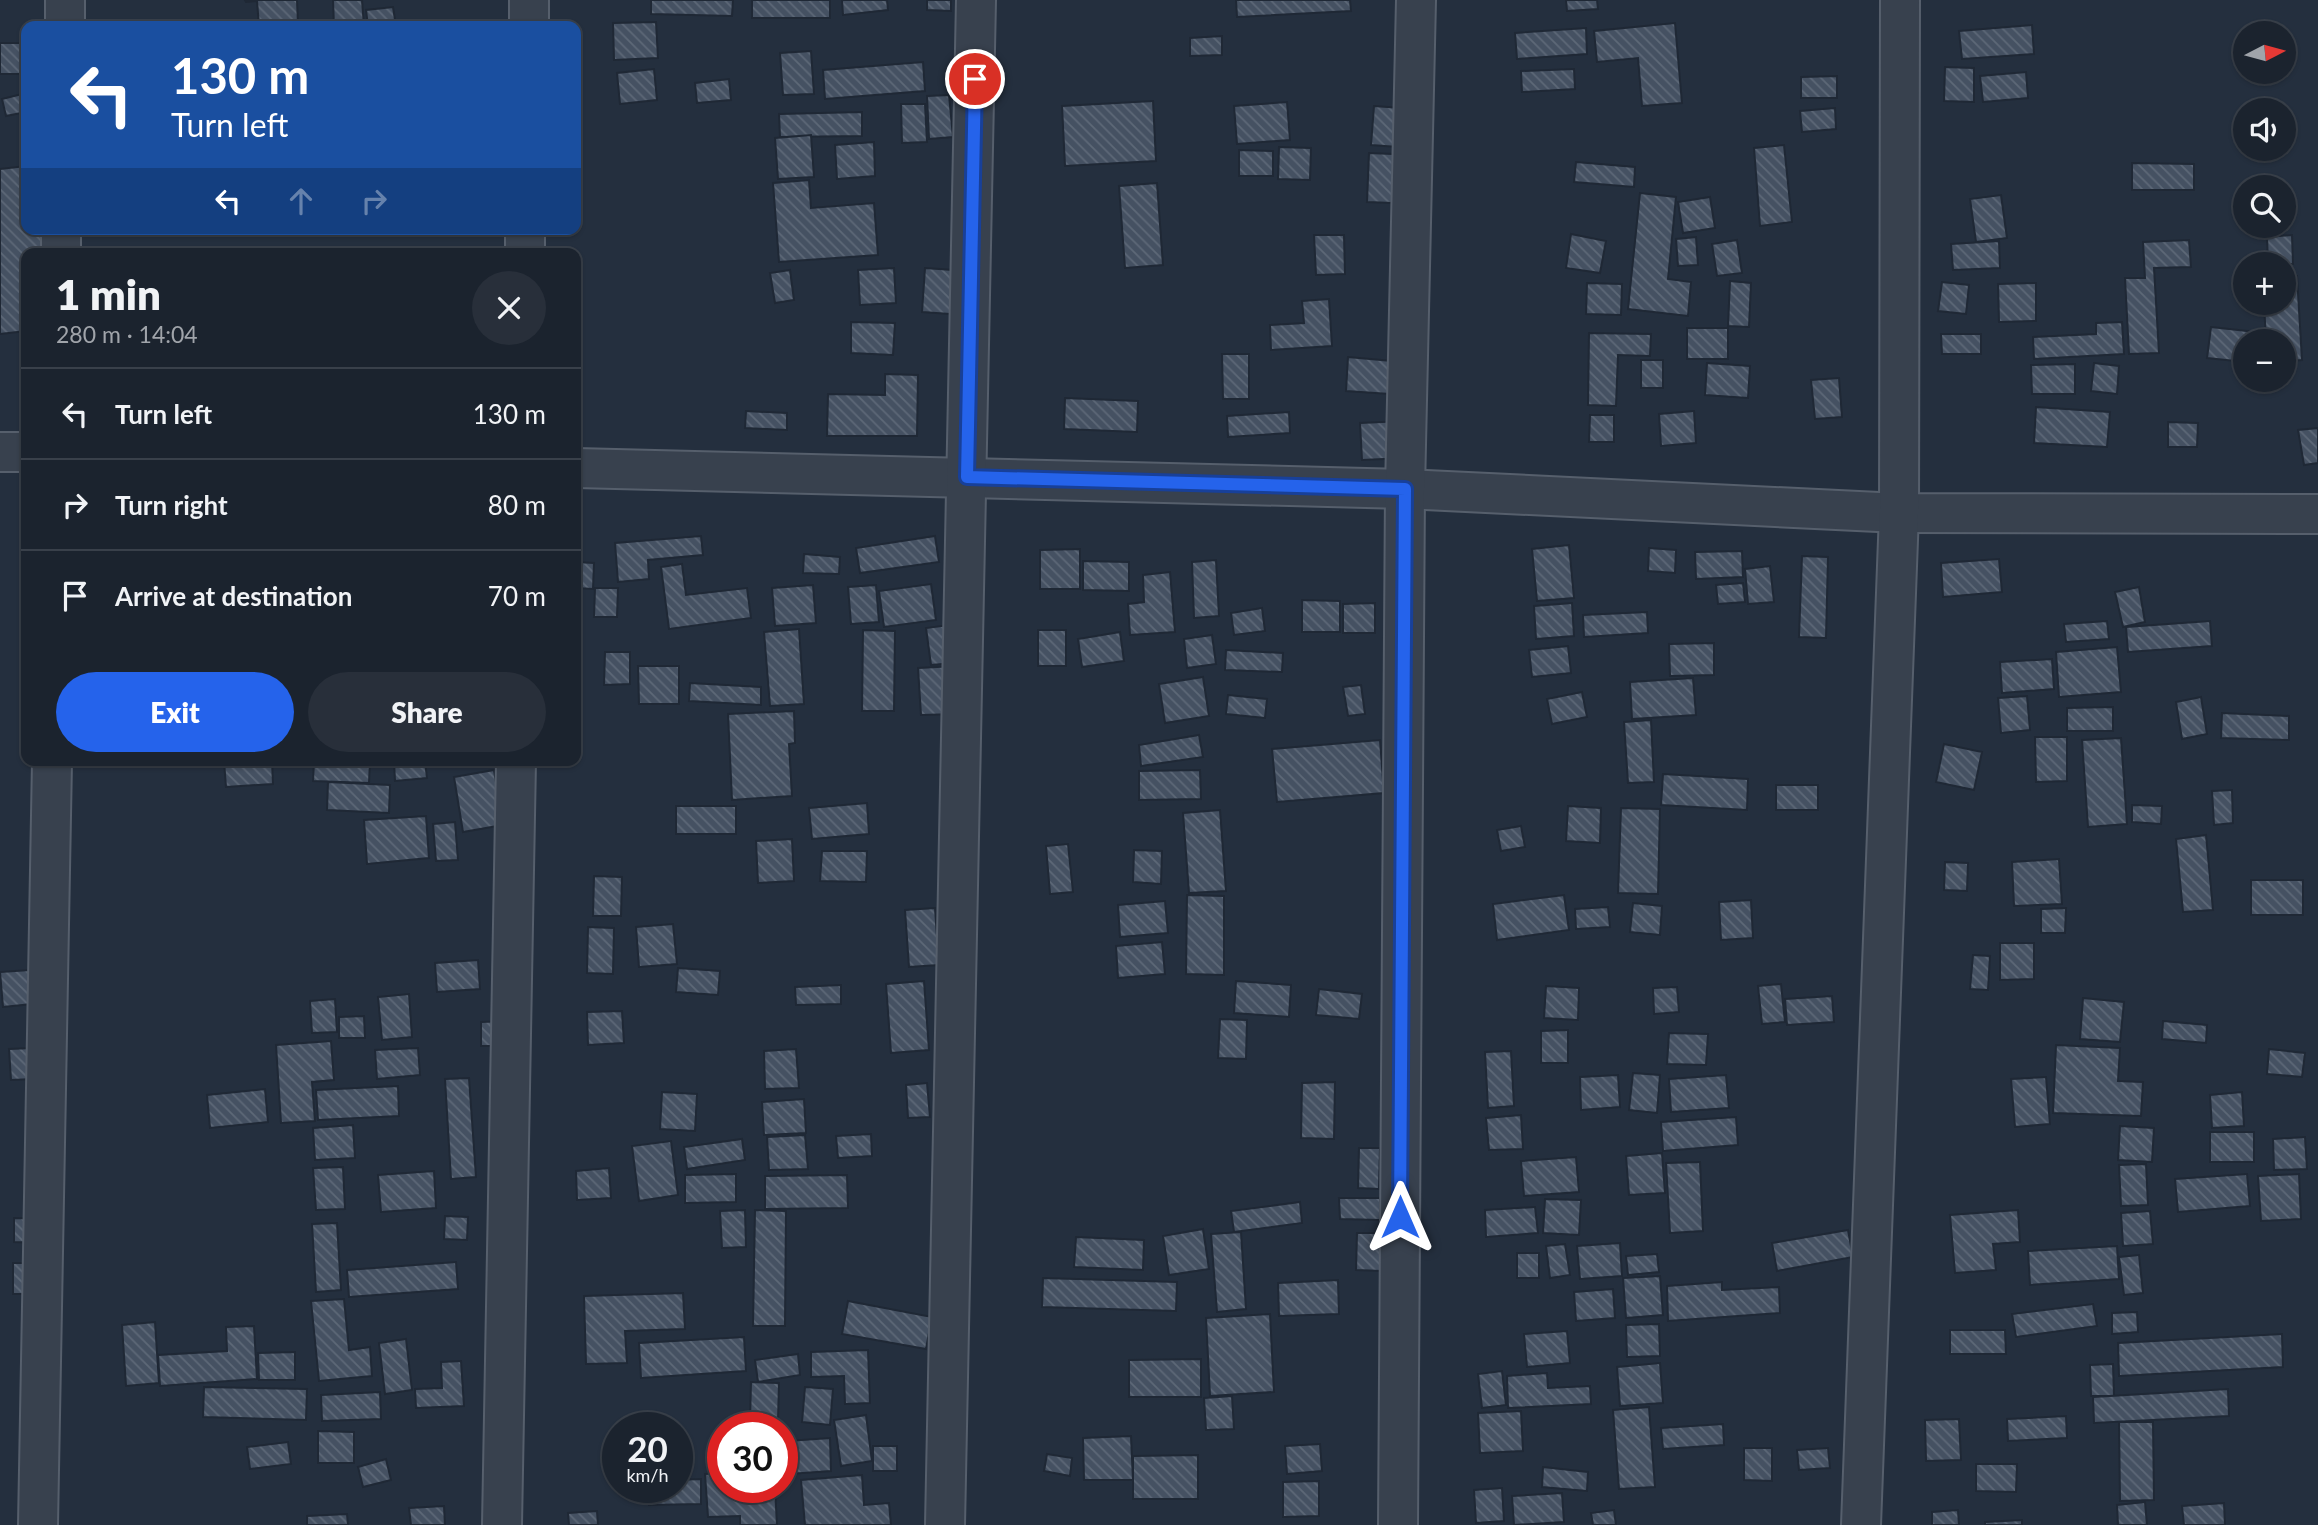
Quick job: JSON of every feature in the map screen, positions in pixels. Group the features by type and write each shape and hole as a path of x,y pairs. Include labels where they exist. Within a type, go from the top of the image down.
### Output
{"street":[{"path":"65,0 65,21"},
{"path":"529,0 529,21"},
{"path":"946,1525 976,0"},
{"path":"1398,1525 1405,489 1416,0"},
{"path":"1861,1525 1899,513 1900,0"},
{"path":"0,452 21,452"},
{"path":"581,468 1405,489 1899,513 2318,514"},
{"path":"38,1525 51,766"},
{"path":"502,1525 516,766"}],"building":[{"path":"245,0 297,0 298,21 259,21 257,1"},
{"path":"333,0 362,0 364,21 334,21"},
{"path":"651,0 733,0 732,16 651,14"},
{"path":"752,0 830,0 830,18 752,18"},
{"path":"842,0 887,0 888,10 843,15"},
{"path":"927,0 951,0 951,11 927,10"},
{"path":"1236,0 1350,0 1351,11 1237,17"},
{"path":"1566,0 1597,0 1598,9 1567,11"},
{"path":"393,7 395,21 367,21 366,10"},
{"path":"656,22 658,58 614,60 613,23"},
{"path":"1675,23 1682,103 1642,106 1638,58 1597,62 1594,31"},
{"path":"2032,25 2034,54 1962,59 1959,31"},
{"path":"1586,28 1587,54 1517,59 1515,33"},
{"path":"1222,36 1222,55 1190,56 1190,38"},
{"path":"0,43 21,43 21,74 0,74"},
{"path":"811,51 814,94 783,95 780,53"},
{"path":"923,62 925,91 825,99 823,70"},
{"path":"1945,67 1974,68 1974,102 1944,101"},
{"path":"654,69 657,100 620,104 617,73"},
{"path":"1574,69 1575,89 1522,92 1521,71"},
{"path":"2026,72 2028,98 1983,102 1980,76"},
{"path":"1837,76 1837,98 1801,98 1801,77"},
{"path":"729,79 731,100 697,103 695,83"},
{"path":"21,94 21,113 6,116 2,99"},
{"path":"949,95 953,137 929,139 927,96"},
{"path":"1153,101 1156,161 1065,166 1062,106"},
{"path":"1287,102 1290,140 1237,144 1234,106"},
{"path":"901,104 925,104 927,142 902,143"},
{"path":"1374,106 1401,108 1398,147 1371,145"},
{"path":"1835,108 1836,129 1802,132 1800,111"},
{"path":"862,112 862,136 780,137 779,114"},
{"path":"811,135 814,177 778,179 775,138"},
{"path":"874,142 875,176 837,179 835,145"},
{"path":"1784,145 1792,222 1760,226 1754,148"},
{"path":"1279,147 1311,148 1310,180 1278,179"},
{"path":"1239,150 1273,151 1273,176 1239,176"},
{"path":"1369,153 1393,154 1392,203 1367,202"},
{"path":"1576,162 1635,167 1634,187 1574,182"},
{"path":"2132,163 2194,164 2194,190 2132,190"},
{"path":"21,167 21,235 47,235 49,248 21,248 21,332 0,334 0,169"},
{"path":"809,180 811,208 874,203 878,255 779,262 773,183"},
{"path":"1157,183 1163,265 1125,268 1119,186"},
{"path":"1640,193 1676,197 1668,279 1691,282 1688,316 1628,309"},
{"path":"2001,195 2007,238 1976,242 1970,199"},
{"path":"1710,197 1715,228 1683,233 1678,202"},
{"path":"1571,234 1606,241 1600,273 1566,268"},
{"path":"1314,235 1344,235 1345,274 1316,275"},
{"path":"1696,237 1698,265 1678,266 1676,239"},
{"path":"2267,238 2292,238 2293,252 2268,252"},
{"path":"1737,240 1742,273 1717,276 1712,244"},
{"path":"2189,240 2191,267 2154,268 2159,353 2129,354 2125,278 2145,278 2143,242"},
{"path":"1999,241 2000,268 1953,270 1951,244"},
{"path":"894,268 896,303 860,305 858,270"},
{"path":"925,268 953,270 950,314 922,312"},
{"path":"790,270 794,300 775,303 770,273"},
{"path":"2296,276 2302,360 2296,360 2296,329 2265,329 2265,315 2296,315"},
{"path":"1730,281 1751,283 1749,327 1728,326"},
{"path":"1942,282 1969,285 1966,314 1938,311"},
{"path":"1587,283 1622,284 1621,315 1586,314"},
{"path":"2036,283 2036,321 1999,322 1998,284"},
{"path":"1329,299 1332,346 1271,350 1270,325 1304,323 1302,301"},
{"path":"851,322 895,323 893,355 851,353"},
{"path":"2122,322 2124,354 2034,359 2033,337 2096,334 2096,323"},
{"path":"2211,327 2233,329 2233,361 2207,358"},
{"path":"1687,328 1728,328 1728,359 1687,359"},
{"path":"1589,333 1651,334 1650,356 1618,355 1616,406 1588,405"},
{"path":"1941,334 1981,334 1981,354 1942,354"},
{"path":"1222,354 1249,354 1249,399 1223,399"},
{"path":"1348,357 1392,361 1390,394 1346,391"},
{"path":"1641,360 1663,360 1663,388 1641,388"},
{"path":"1707,363 1750,366 1748,398 1705,395"},
{"path":"2094,363 2119,366 2117,394 2091,391"},
{"path":"2075,364 2075,394 2032,394 2031,365"},
{"path":"885,374 918,375 917,436 827,436 828,394 885,395"},
{"path":"1839,378 1842,417 1815,419 1811,380"},
{"path":"1065,398 1138,401 1137,432 1064,429"},
{"path":"2036,407 2110,412 2107,447 2034,443"},
{"path":"746,411 787,413 787,430 745,428"},
{"path":"1694,411 1696,443 1661,446 1659,414"},
{"path":"1289,412 1290,433 1228,437 1227,416"},
{"path":"1590,415 1614,415 1614,442 1589,442"},
{"path":"1404,421 1406,458 1362,460 1360,423"},
{"path":"2168,422 2198,423 2197,447 2168,447"},
{"path":"2318,428 2318,463 2304,465 2298,430"},
{"path":"701,536 703,555 648,560 649,579 618,582 615,543"},
{"path":"935,536 939,562 860,573 856,548"},
{"path":"1569,545 1574,598 1537,601 1532,549"},
{"path":"1649,548 1676,550 1675,573 1648,571"},
{"path":"1080,549 1080,589 1040,589 1040,550"},
{"path":"1742,551 1743,577 1696,579 1695,552"},
{"path":"804,554 840,557 839,574 803,573"},
{"path":"1802,556 1828,557 1826,638 1799,637"},
{"path":"1999,559 2002,592 1943,597 1941,563"},
{"path":"1216,560 1219,616 1194,618 1192,562"},
{"path":"1083,561 1129,562 1129,591 1083,590"},
{"path":"581,562 594,563 593,589 581,588"},
{"path":"682,564 686,595 747,588 751,618 669,629 661,567"},
{"path":"1770,566 1774,602 1748,604 1745,569"},
{"path":"1170,572 1175,632 1130,635 1128,604 1144,602 1143,575"},
{"path":"1743,583 1745,602 1718,604 1716,585"},
{"path":"931,584 936,620 884,627 879,591"},
{"path":"813,585 816,623 775,626 772,588"},
{"path":"876,585 879,622 851,624 848,587"},
{"path":"2139,587 2145,622 2123,627 2115,592"},
{"path":"595,588 618,588 617,617 594,617"},
{"path":"1302,600 1340,601 1340,632 1302,632"},
{"path":"1375,603 1375,633 1343,633 1343,604"},
{"path":"1572,603 1574,636 1536,639 1534,606"},
{"path":"1262,608 1265,631 1234,635 1231,613"},
{"path":"1647,612 1648,633 1584,637 1583,615"},
{"path":"2107,621 2109,639 2066,642 2064,624"},
{"path":"2210,621 2212,646 2128,652 2126,627"},
{"path":"949,625 954,663 931,665 926,628"},
{"path":"799,629 804,704 770,706 764,632"},
{"path":"863,630 895,631 894,711 862,711"},
{"path":"1038,630 1066,630 1066,666 1038,666"},
{"path":"1120,632 1124,661 1082,667 1078,639"},
{"path":"1212,635 1216,664 1187,668 1184,639"},
{"path":"1714,643 1714,675 1670,676 1669,644"},
{"path":"1568,646 1571,673 1532,677 1529,650"},
{"path":"2117,647 2121,692 2059,697 2056,652"},
{"path":"1226,650 1283,653 1282,672 1225,670"},
{"path":"605,652 630,652 630,684 604,685"},
{"path":"2052,659 2054,689 2002,693 2000,662"},
{"path":"638,666 679,666 679,704 639,704"},
{"path":"956,666 958,714 921,715 918,668"},
{"path":"1203,677 1209,716 1165,723 1159,684"},
{"path":"1693,678 1696,715 1632,719 1630,682"},
{"path":"690,683 761,687 761,705 689,701"},
{"path":"1361,685 1365,714 1348,716 1343,687"},
{"path":"1582,692 1587,717 1552,724 1547,699"},
{"path":"1228,695 1267,699 1265,718 1226,714"},
{"path":"2027,696 2030,730 2001,733 1998,698"},
{"path":"2201,697 2207,734 2182,739 2176,702"},
{"path":"2113,707 2113,731 2067,731 2067,708"},
{"path":"794,711 795,743 789,744 792,796 732,800 728,714"},
{"path":"2222,713 2289,716 2289,740 2221,738"},
{"path":"1651,720 1654,782 1628,783 1624,722"},
{"path":"1199,735 1203,757 1141,766 1139,745"},
{"path":"2035,737 2067,737 2067,781 2036,782"},
{"path":"2121,738 2127,824 2088,827 2082,740"},
{"path":"1380,740 1384,793 1277,802 1272,749"},
{"path":"1944,744 1982,752 1974,790 1936,782"},
{"path":"224,766 272,766 273,784 226,787"},
{"path":"314,766 370,766 369,783 313,781"},
{"path":"394,766 426,766 427,778 395,781"},
{"path":"494,770 503,825 463,832 454,777"},
{"path":"1200,770 1201,799 1139,800 1139,771"},
{"path":"1663,774 1748,779 1747,810 1661,805"},
{"path":"328,782 390,785 389,813 327,810"},
{"path":"1776,785 1818,785 1818,810 1776,810"},
{"path":"2232,790 2233,823 2214,825 2212,791"},
{"path":"867,803 869,834 812,839 809,808"},
{"path":"2132,805 2162,806 2161,824 2132,822"},
{"path":"676,806 736,806 736,834 676,834"},
{"path":"1568,806 1601,808 1600,843 1566,841"},
{"path":"1621,808 1660,809 1658,894 1618,893"},
{"path":"1220,810 1226,891 1189,893 1183,813"},
{"path":"426,816 429,858 367,864 364,820"},
{"path":"455,822 458,860 436,861 433,824"},
{"path":"1521,826 1525,847 1501,851 1497,830"},
{"path":"2206,835 2213,910 2183,912 2176,839"},
{"path":"792,839 794,881 758,883 756,841"},
{"path":"1068,844 1073,892 1050,894 1046,846"},
{"path":"1134,850 1162,851 1161,884 1133,882"},
{"path":"822,851 867,851 866,882 820,881"},
{"path":"2059,859 2062,904 2014,906 2012,862"},
{"path":"1945,862 1968,863 1967,891 1944,890"},
{"path":"594,876 622,877 621,916 593,916"},
{"path":"2251,880 2303,880 2303,915 2251,915"},
{"path":"1187,895 1224,896 1224,975 1186,974"},
{"path":"1564,895 1569,930 1497,940 1493,904"},
{"path":"1751,900 1753,938 1721,940 1719,902"},
{"path":"1165,901 1168,933 1120,937 1118,905"},
{"path":"1633,903 1662,906 1660,935 1630,932"},
{"path":"1608,907 1610,927 1576,929 1575,909"},
{"path":"935,908 939,965 909,967 905,910"},
{"path":"2066,908 2065,933 2041,933 2041,909"},
{"path":"673,924 677,964 639,967 636,927"},
{"path":"588,927 614,928 613,974 587,973"},
{"path":"1162,942 1165,974 1118,978 1116,946"},
{"path":"2000,943 2034,943 2034,979 2000,980"},
{"path":"1973,955 1990,956 1988,990 1970,989"},
{"path":"478,960 480,989 437,992 435,963"},
{"path":"678,968 720,971 718,995 676,992"},
{"path":"30,970 32,1004 3,1007 0,972"},
{"path":"924,981 929,1050 891,1053 886,984"},
{"path":"1236,981 1291,985 1289,1017 1234,1013"},
{"path":"1781,984 1785,1022 1762,1024 1758,986"},
{"path":"841,985 841,1004 796,1005 795,987"},
{"path":"1546,986 1579,988 1578,1020 1544,1018"},
{"path":"1677,987 1679,1012 1654,1014 1653,988"},
{"path":"1319,989 1362,994 1359,1019 1316,1015"},
{"path":"409,994 412,1037 382,1040 378,997"},
{"path":"1832,996 1834,1022 1787,1025 1785,999"},
{"path":"2083,998 2124,1002 2120,1042 2080,1039"},
{"path":"335,999 337,1032 312,1033 310,1001"},
{"path":"622,1011 624,1043 588,1045 587,1012"},
{"path":"364,1016 365,1038 339,1038 339,1017"},
{"path":"1220,1019 1247,1020 1246,1059 1218,1058"},
{"path":"506,1021 508,1046 481,1046 481,1022"},
{"path":"2163,1021 2207,1025 2206,1043 2162,1039"},
{"path":"1568,1030 1568,1063 1541,1063 1541,1031"},
{"path":"1669,1033 1708,1034 1706,1065 1667,1064"},
{"path":"331,1041 334,1080 312,1082 315,1121 281,1123 276,1045"},
{"path":"2056,1045 2120,1048 2118,1081 2143,1082 2141,1116 2053,1113"},
{"path":"32,1048 34,1079 11,1080 9,1049"},
{"path":"418,1048 420,1075 377,1079 375,1050"},
{"path":"796,1049 799,1088 765,1089 764,1051"},
{"path":"2269,1049 2305,1053 2302,1077 2267,1074"},
{"path":"1511,1051 1514,1106 1488,1108 1485,1052"},
{"path":"1633,1073 1660,1075 1657,1113 1629,1110"},
{"path":"1618,1075 1620,1107 1581,1110 1580,1077"},
{"path":"1726,1075 1729,1108 1671,1112 1669,1079"},
{"path":"2046,1077 2050,1124 2015,1127 2011,1079"},
{"path":"469,1078 476,1177 451,1179 445,1079"},
{"path":"1335,1082 1334,1139 1301,1138 1302,1083"},
{"path":"927,1083 930,1117 908,1118 906,1085"},
{"path":"398,1086 399,1116 318,1120 316,1090"},
{"path":"265,1089 268,1122 210,1128 207,1095"},
{"path":"662,1092 697,1094 695,1131 660,1129"},
{"path":"2242,1092 2244,1126 2212,1128 2210,1095"},
{"path":"804,1099 806,1133 764,1135 762,1102"},
{"path":"1521,1115 1523,1149 1489,1150 1486,1118"},
{"path":"1736,1117 1738,1145 1663,1151 1661,1122"},
{"path":"353,1125 355,1158 315,1160 313,1128"},
{"path":"2120,1126 2154,1128 2152,1162 2118,1160"},
{"path":"2210,1132 2254,1132 2254,1162 2210,1162"},
{"path":"871,1134 872,1156 838,1158 836,1136"},
{"path":"805,1135 808,1169 769,1170 767,1137"},
{"path":"2305,1137 2307,1169 2274,1170 2273,1139"},
{"path":"742,1139 745,1160 687,1169 684,1147"},
{"path":"671,1141 678,1195 639,1201 632,1146"},
{"path":"1359,1148 1380,1148 1379,1189 1358,1188"},
{"path":"1662,1153 1665,1193 1629,1195 1626,1156"},
{"path":"1576,1157 1579,1192 1524,1196 1521,1161"},
{"path":"1700,1162 1703,1231 1670,1233 1666,1163"},
{"path":"2146,1164 2148,1205 2121,1206 2119,1165"},
{"path":"343,1167 345,1209 316,1210 313,1168"},
{"path":"609,1168 611,1198 577,1200 576,1171"},
{"path":"434,1171 436,1208 381,1212 378,1175"},
{"path":"736,1174 736,1202 685,1203 685,1175"},
{"path":"2247,1174 2250,1206 2178,1212 2175,1179"},
{"path":"2299,1174 2301,1219 2261,1221 2258,1176"},
{"path":"847,1175 848,1208 765,1209 765,1176"},
{"path":"1339,1198 1380,1198 1380,1220 1340,1219"},
{"path":"1545,1199 1581,1200 1579,1235 1543,1233"},
{"path":"1300,1202 1302,1223 1234,1232 1231,1211"},
{"path":"1535,1207 1538,1233 1486,1237 1485,1210"},
{"path":"745,1210 746,1247 722,1248 720,1211"},
{"path":"755,1210 786,1211 785,1326 753,1326"},
{"path":"2018,1210 2020,1242 1993,1244 1996,1270 1955,1273 1950,1215"},
{"path":"2150,1211 2153,1244 2123,1246 2121,1213"},
{"path":"445,1216 468,1217 467,1240 444,1239"},
{"path":"14,1218 41,1219 40,1243 14,1242"},
{"path":"337,1223 341,1290 316,1292 312,1224"},
{"path":"1203,1229 1209,1269 1169,1275 1163,1236"},
{"path":"1848,1230 1853,1257 1777,1271 1772,1243"},
{"path":"1241,1232 1246,1309 1217,1312 1211,1234"},
{"path":"1357,1233 1383,1233 1382,1271 1356,1270"},
{"path":"1076,1237 1144,1240 1143,1270 1074,1267"},
{"path":"1620,1243 1622,1276 1580,1279 1577,1246"},
{"path":"1565,1244 1570,1275 1550,1278 1546,1246"},
{"path":"2117,1246 2119,1279 2030,1285 2028,1251"},
{"path":"1517,1253 1539,1253 1539,1278 1517,1278"},
{"path":"1657,1254 1659,1272 1628,1275 1626,1256"},
{"path":"2139,1255 2143,1293 2124,1295 2119,1257"},
{"path":"456,1262 458,1289 349,1297 347,1270"},
{"path":"13,1263 30,1263 29,1294 13,1294"},
{"path":"1660,1276 1663,1315 1626,1318 1623,1278"},
{"path":"1043,1278 1177,1282 1176,1311 1042,1307"},
{"path":"1338,1280 1339,1314 1279,1316 1278,1283"},
{"path":"1722,1282 1722,1290 1779,1287 1780,1313 1668,1321 1667,1286"},
{"path":"1613,1289 1615,1318 1576,1321 1574,1292"},
{"path":"683,1293 685,1329 625,1331 627,1363 586,1364 584,1296"},
{"path":"344,1299 349,1350 370,1347 372,1376 319,1381 311,1301"},
{"path":"848,1301 932,1317 926,1349 842,1334"},
{"path":"2093,1304 2097,1326 2016,1337 2012,1314"},
{"path":"2137,1312 2138,1332 2112,1334 2112,1313"},
{"path":"1270,1314 1274,1392 1210,1396 1206,1318"},
{"path":"155,1322 159,1383 126,1386 122,1325"},
{"path":"1659,1324 1660,1356 1627,1357 1626,1325"},
{"path":"254,1326 257,1379 160,1386 158,1355 227,1351 226,1327"},
{"path":"1950,1330 2005,1330 2006,1354 1950,1354"},
{"path":"1567,1331 1570,1363 1527,1367 1524,1334"},
{"path":"2282,1334 2283,1367 2119,1376 2118,1343"},
{"path":"744,1337 746,1371 641,1378 639,1343"},
{"path":"406,1339 412,1390 385,1394 379,1343"},
{"path":"868,1350 870,1403 845,1404 844,1376 811,1377 811,1352"},
{"path":"295,1352 295,1380 259,1380 258,1353"},
{"path":"798,1354 800,1375 758,1382 755,1360"},
{"path":"1201,1359 1201,1397 1129,1397 1129,1360"},
{"path":"461,1361 464,1406 416,1408 415,1389 442,1388 441,1362"},
{"path":"1660,1363 1663,1403 1620,1406 1617,1367"},
{"path":"2113,1364 2114,1396 2091,1396 2090,1365"},
{"path":"1502,1371 1506,1405 1482,1408 1478,1374"},
{"path":"1547,1373 1548,1388 1590,1386 1591,1404 1508,1408 1507,1376"},
{"path":"751,1382 779,1383 778,1412 750,1412"},
{"path":"204,1387 307,1389 306,1420 203,1417"},
{"path":"805,1387 833,1389 830,1425 802,1422"},
{"path":"2228,1389 2229,1416 2094,1423 2093,1397"},
{"path":"380,1392 381,1419 322,1421 321,1395"},
{"path":"1232,1396 1234,1429 1206,1430 1204,1398"},
{"path":"1649,1407 1655,1487 1619,1489 1613,1410"},
{"path":"1521,1411 1523,1451 1480,1453 1478,1413"},
{"path":"866,1415 872,1461 841,1466 834,1420"},
{"path":"2066,1416 2067,1438 2008,1441 2007,1419"},
{"path":"1959,1419 1961,1460 1926,1461 1925,1420"},
{"path":"2119,1422 2153,1422 2154,1500 2120,1501"},
{"path":"1723,1424 1724,1445 1663,1449 1661,1428"},
{"path":"318,1431 354,1432 354,1463 318,1463"},
{"path":"1131,1436 1133,1480 1084,1480 1083,1438"},
{"path":"830,1438 831,1471 798,1473 798,1440"},
{"path":"288,1442 291,1464 250,1469 247,1447"},
{"path":"1320,1444 1322,1471 1287,1474 1285,1446"},
{"path":"873,1446 897,1446 897,1471 873,1471"},
{"path":"1744,1448 1772,1448 1772,1481 1744,1480"},
{"path":"1828,1448 1830,1468 1799,1470 1797,1450"},
{"path":"1047,1454 1072,1458 1070,1476 1044,1471"},
{"path":"1198,1455 1198,1499 1133,1499 1133,1456"},
{"path":"386,1459 391,1480 363,1487 358,1467"},
{"path":"1976,1464 2017,1464 2016,1492 1976,1491"},
{"path":"1543,1467 1588,1472 1587,1491 1542,1487"},
{"path":"862,1475 864,1505 889,1503 891,1525 805,1525 801,1480"},
{"path":"693,1479 701,1479 701,1504 649,1505 693,1503"},
{"path":"1319,1481 1319,1516 1283,1517 1283,1482"},
{"path":"1502,1488 1504,1521 1476,1523 1474,1490"},
{"path":"1562,1493 1564,1522 1514,1525 1512,1496"},
{"path":"2145,1502 2147,1525 2118,1525 2117,1505"},
{"path":"707,1503 776,1503 777,1525 740,1525 740,1516 708,1517"},
{"path":"2224,1503 2225,1525 2184,1525 2182,1506"},
{"path":"444,1506 445,1525 411,1525 409,1508"},
{"path":"1614,1510 1616,1525 1593,1525 1591,1513"},
{"path":"1958,1510 1959,1525 1932,1525 1932,1512"},
{"path":"597,1511 598,1525 569,1525 568,1513"},
{"path":"347,1514 348,1525 307,1525 307,1516"},
{"path":"2022,1520 2022,1525 1985,1525 1985,1522"}],"route":[{"path":"975,79 967,477 1405,489 1400,1217"}]}
